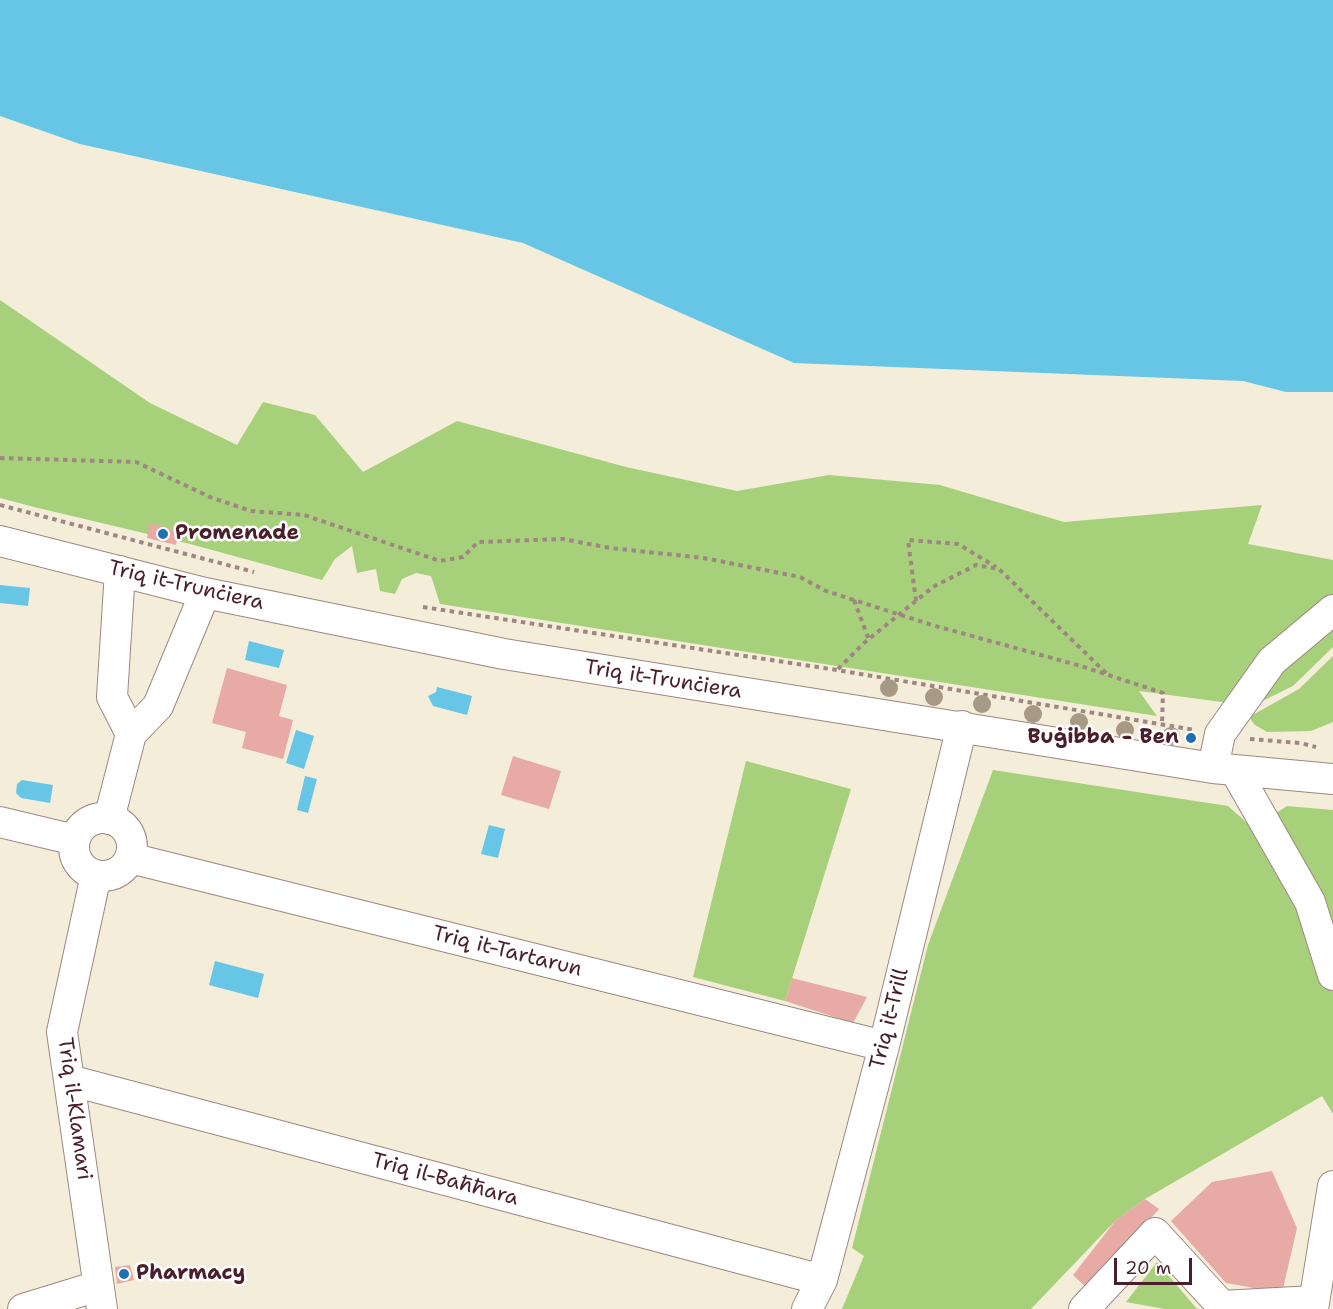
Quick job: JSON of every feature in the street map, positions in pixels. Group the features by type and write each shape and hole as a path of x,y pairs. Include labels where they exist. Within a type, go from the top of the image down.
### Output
{"street":[{"name":"Triq it-Trunċiera","path":"0,541 206,593 504,654 1224,770 1333,779"},
{"path":"120,571 112,697 131,734"},
{"path":"109,819 131,734 158,706 206,593"},
{"path":"1333,610 1272,661 1220,734 1224,770 1310,902 1333,975"},
{"name":"Triq it-Trill","path":"807,1309 822,1280 884,1046 962,726"},
{"path":"95,819 109,819 126,830 130,838 130,858 117,873 108,876 96,875 79,864 75,855 75,840 86,824 95,819"},
{"path":"0,822 75,840"},
{"name":"Triq it-Tartarun","path":"130,858 884,1046"},
{"name":"Triq il-Klamari","path":"96,875 62,1032 100,1298"},
{"name":"Triq il-Baħħara","path":"69,1080 822,1280"},
{"path":"1084,1309 1155,1233 1222,1306 1314,1305 1330,1221 1333,1186"},
{"path":"22,1309 100,1298"}],"path":[{"path":"0,458 136,462 210,497 251,511 304,515 440,561 463,557 478,542 563,539 610,548 704,558 800,576 826,591 1163,693 1162,724"},
{"path":"0,505 257,573"},
{"path":"916,601 908,540 958,544 999,569 1109,675"},
{"path":"837,670 868,640 933,587 976,565 999,569"},
{"path":"854,600 868,640"},
{"path":"419,606 837,670 1265,742 1300,743 1320,748"}],"green space":[{"path":"0,300 150,403 237,445 263,402 315,415 363,472 457,421 626,467 737,491 829,475 940,485 1064,522 1262,505 1248,544 1333,560 1333,647 1293,686 1252,706 1139,691 1157,716 440,604 431,576 416,573 402,579 395,594 380,591 376,569 357,573 352,546 335,559 322,580 190,544 34,507 0,498"},
{"path":"1333,656 1333,722 1311,731 1267,732 1255,725 1249,717 1299,689"},
{"path":"746,761 851,789 785,1001 693,977"},
{"path":"993,770 1228,806 1263,837 1295,888 1333,992 1333,1114 1322,1096 1145,1199 1116,1220 1031,1309 842,1309 864,1256 852,1248 928,945"},
{"path":"1287,806 1333,810 1333,946 1273,815"},
{"path":"1157,1262 1197,1309 1165,1309 1126,1302"}],"water":[{"path":"0,0 1333,0 1333,392 1286,392 1243,381 794,363 523,243 80,144 0,116"},
{"path":"0,585 30,588 28,606 0,603"},
{"path":"249,641 284,650 279,668 245,660"},
{"path":"437,687 472,696 467,715 433,706 428,696 436,692"},
{"path":"296,730 314,736 304,769 286,763"},
{"path":"305,776 317,779 308,813 297,810"},
{"path":"22,780 53,785 50,803 21,798 16,793 17,784"},
{"path":"489,825 505,829 498,858 481,854"},
{"path":"215,961 264,974 258,998 209,985"}],"building":[{"name":"Promenade","path":"150,523 179,531 176,545 147,538"},
{"path":"227,668 287,685 279,716 293,720 283,759 242,748 246,732 212,723"},
{"path":"513,756 561,771 549,809 501,795"},
{"path":"792,978 867,997 853,1023 785,1001"},
{"path":"1272,1171 1297,1228 1282,1293 1226,1283 1171,1221 1212,1182"},
{"path":"1145,1199 1159,1209 1088,1289 1073,1275 1116,1220"},
{"name":"Pharmacy","path":"130,1265 134,1280 117,1284 115,1267"}],"place":[{"name":"Promenade","path":"163,534"},
{"name":"Buġibba - Ben","path":"1191,738"},
{"name":"Pharmacy","path":"124,1274"}]}
